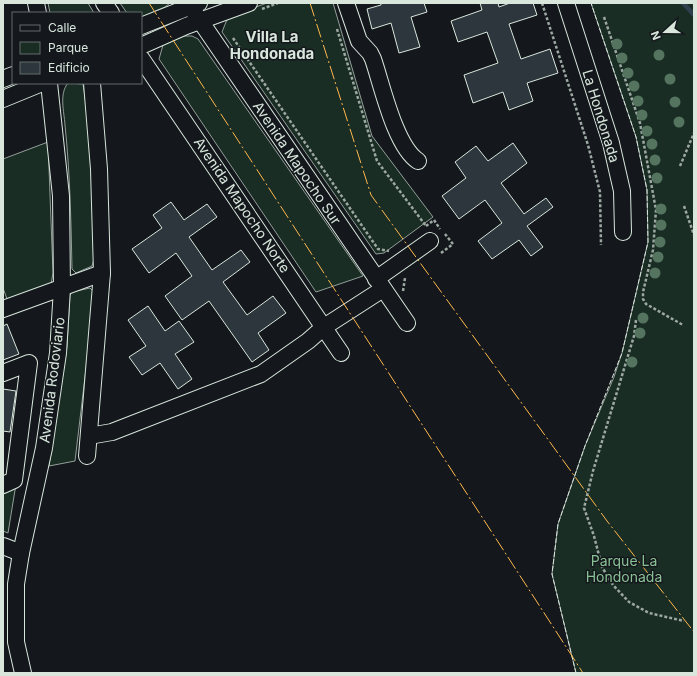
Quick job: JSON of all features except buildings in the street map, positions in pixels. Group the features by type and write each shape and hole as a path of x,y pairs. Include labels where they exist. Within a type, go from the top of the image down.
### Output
{"street":[{"path":"104,3 110,12"},
{"path":"142,46 200,21 249,3"},
{"path":"346,3 359,41 370,53 373,59 396,131 413,158 418,161"},
{"name":"La Hondonada","path":"566,3 611,143 622,191 623,232"},
{"path":"142,26 193,4"},
{"name":"Avenida Mapocho Sur","path":"193,4 200,21 407,323"},
{"name":"Avenida Mapocho Norte","path":"142,59 341,353"},
{"path":"3,99 40,84"},
{"name":"Avenida Rodoviario","path":"23,673 10,645 16,584 21,553 44,448 58,353 62,288 61,196 49,84"},
{"path":"87,456 102,273 99,169 92,84"},
{"path":"89,436 112,432 261,374 381,287 425,232"},
{"path":"3,309 102,273"},
{"path":"3,373 29,363 14,480 3,485"},
{"path":"3,546 21,553"}],"path":[{"path":"542,3 588,145 600,192 601,245"},
{"path":"604,17 640,123 656,210 653,250 643,292 643,299 646,304 683,325"},
{"path":"336,26 377,161 425,232 434,220 452,244 435,257"},
{"path":"233,38 378,249 392,251"},
{"path":"680,166 694,133"},
{"path":"684,206 694,234"},
{"path":"381,287 411,274"},
{"path":"636,320 634,336 593,471 584,508 594,536 602,567 613,585 629,602 648,614 684,622"}],"green space":[{"path":"48,3 88,3 93,12 50,12"},
{"path":"120,3 170,3 165,7 142,17 142,12 126,12"},
{"path":"267,3 333,3 372,136 433,217 384,253 376,254 222,32 228,17"},
{"name":"Parque La Hondonada","path":"591,3 694,3 694,673 576,673 552,574 558,524 585,446 614,377 622,353 648,242 647,190 636,137"},
{"path":"184,36 192,36 198,39 363,276 316,292 159,59 163,45"},
{"path":"67,84 83,84 90,131 94,259 92,266 76,273 72,269 71,215 63,103 65,87"},
{"path":"48,142 53,273 51,284 7,299 3,288 3,159"},
{"path":"90,288 94,292 94,301 75,461 49,466 67,347 70,295 72,292"},
{"path":"16,484 8,533 3,531 3,490"}],"waterway":[{"path":"683,3 694,15"}],"fence":[{"path":"576,673 552,574 558,524 585,446 622,353 648,242 647,190 636,137 591,3"}],"power":[{"path":"149,3 583,673"},
{"path":"310,3 371,195 607,521 694,632"}],"district":[{"name":"Villa La Hondonada","path":"272,46"}]}
